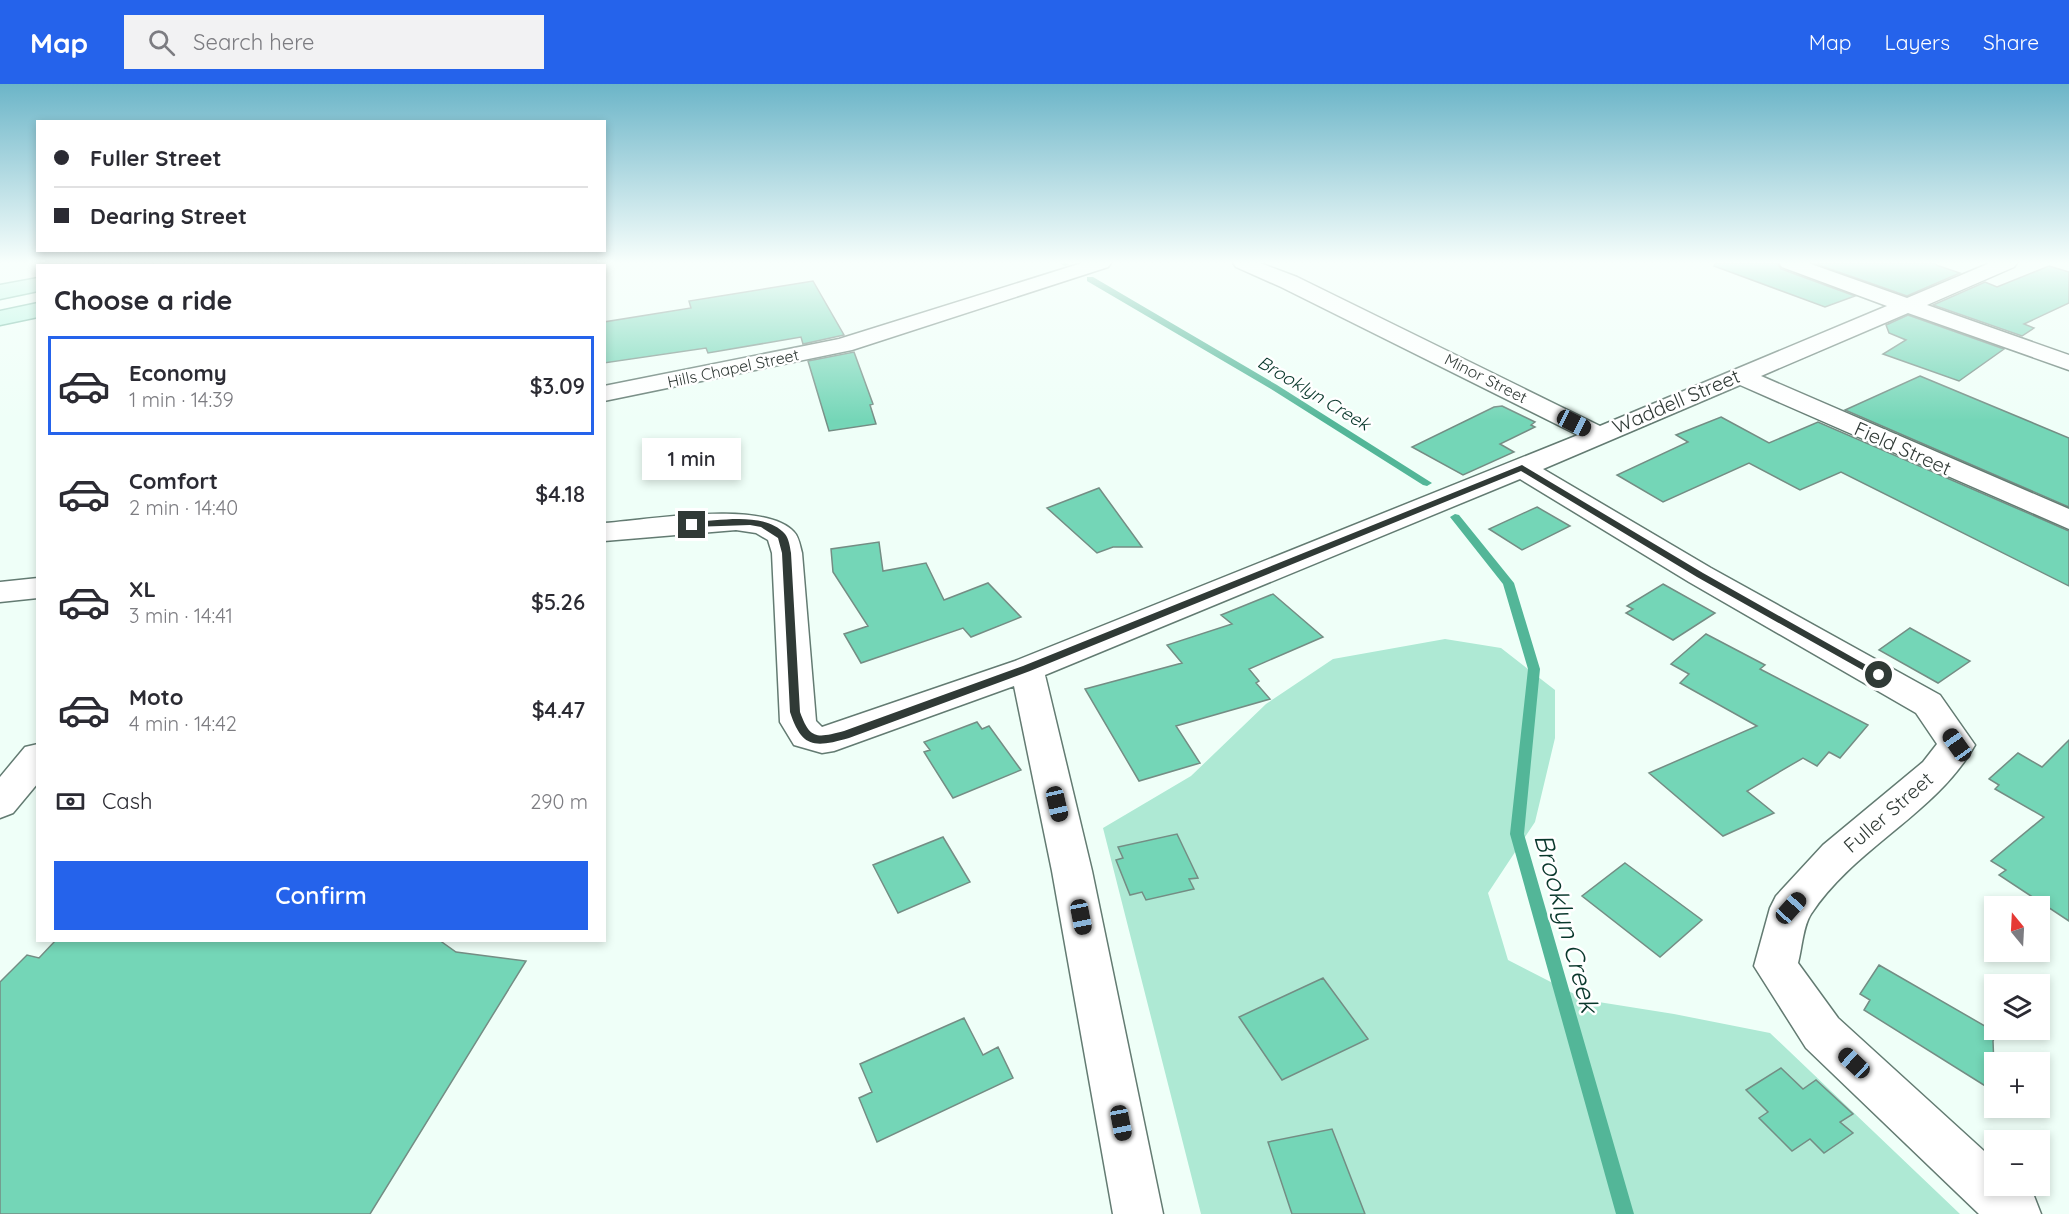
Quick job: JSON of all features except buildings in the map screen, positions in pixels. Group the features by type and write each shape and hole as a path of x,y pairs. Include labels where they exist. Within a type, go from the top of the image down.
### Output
{"street":[{"name":"Hills Chapel Street","path":"606,394 844,345 939,316"},
{"name":"Minor Street","path":"1359,316 1597,434"},
{"name":"Waddell Street","path":"606,532 736,521 764,525 782,536 787,553 795,712 802,731 807,736 822,740 845,735 1027,669 1522,468 1597,434 1879,316"},
{"path":"1935,316 2069,363"},
{"name":"Field Street","path":"1738,375 2069,520"},
{"name":"Fuller Street","path":"1522,468 1700,575 1928,704 1957,745 1936,772 1837,856 1791,908 1776,966 1822,1033 2016,1214"},
{"path":"0,592 36,588"},
{"path":"1027,669 1072,871 1138,1214"},
{"path":"0,803 36,759"}],"green space":[{"path":"1445,639 1501,648 1555,690 1555,738 1535,822 1488,893 1508,960 1586,1000 1770,1033 1960,1214 1201,1214 1103,828 1191,776 1266,704 1333,659"}],"waterway":[{"name":"Brooklyn Creek","path":"1153,316 1274,387 1427,483"},
{"name":"Brooklyn Creek","path":"1455,517 1508,583 1534,669 1517,834 1625,1214"}],"route":[{"path":"692,525 750,522 764,525 782,536 787,553 795,712 802,731 813,739 822,740 845,735 1027,669 1422,506 1522,468 1700,575 1879,675"}]}
